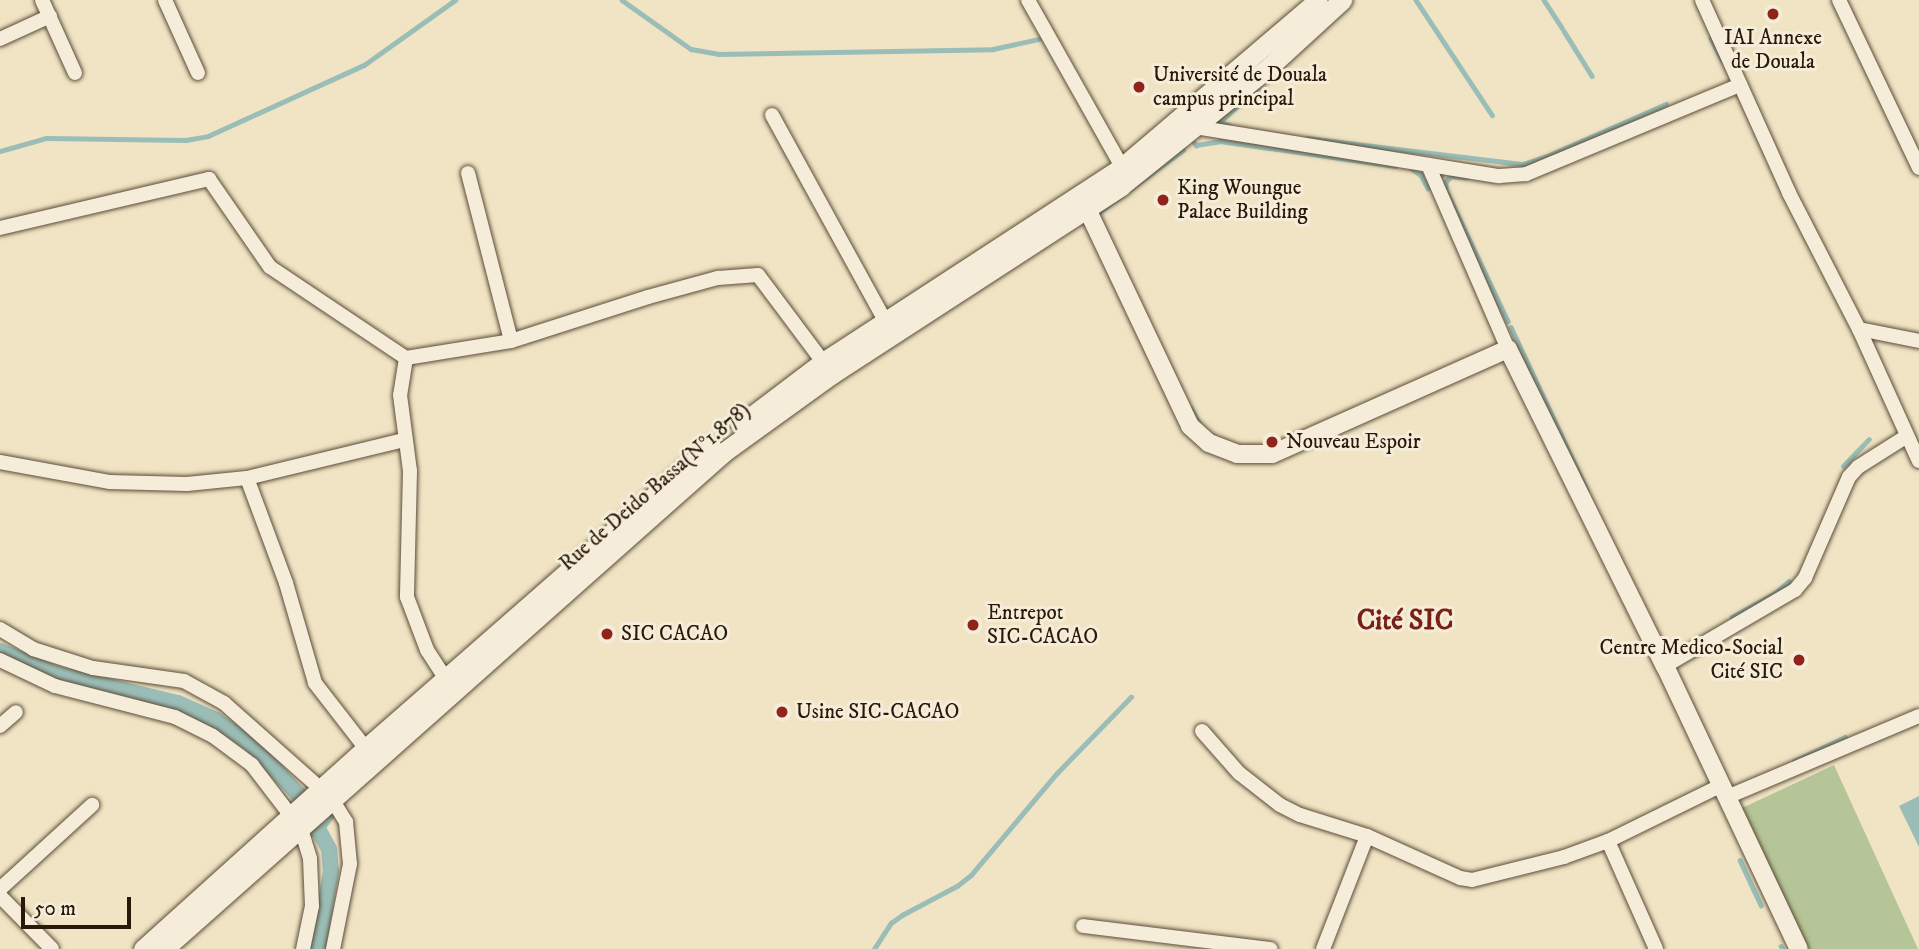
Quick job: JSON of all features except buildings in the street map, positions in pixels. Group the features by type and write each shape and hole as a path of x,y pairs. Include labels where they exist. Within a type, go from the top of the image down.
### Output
{"main road":[{"path":"371,756 446,679 720,439 823,362 890,329 1122,167 1318,0"},
{"name":"Rue de Deido Bassa(N°1.878)","path":"143,949 232,879 724,453 890,329 1088,211 1270,66 1342,0"},
{"name":"Rue de Deido Bassa(N°1.878)","path":"164,949 232,879"}],"street":[{"path":"42,0 75,74"},
{"path":"165,0 198,73"},
{"path":"1028,0 1122,167"},
{"path":"1702,0 1789,193 1859,329 1919,461"},
{"path":"1839,0 1919,168"},
{"path":"0,39 50,16"},
{"path":"1195,127 1499,176 1527,174 1740,85"},
{"path":"772,115 890,329"},
{"path":"1428,164 1508,349 1665,666 1800,949"},
{"path":"468,173 511,341"},
{"path":"0,228 209,179 270,267 406,358 511,341 659,293 718,278 758,275 823,362"},
{"path":"1088,211 1190,426 1209,443 1237,454 1272,454 1508,349"},
{"path":"1859,329 1919,341"},
{"path":"406,358 400,395 410,471 407,597 427,650 446,679"},
{"path":"1665,666 1796,590 1805,578 1849,477 1857,467 1907,436"},
{"path":"0,462 110,482 187,484 247,478 404,440"},
{"path":"247,478 286,583 314,683 371,756"},
{"path":"0,629 33,649 93,668 184,681 224,703 323,798 346,822 350,864 333,949"},
{"path":"0,660 55,686 175,717 213,736 251,765 300,819 310,859 312,906 303,949"},
{"path":"0,726 16,712"},
{"path":"1202,731 1239,773 1280,805 1300,815 1367,836 1460,878 1472,880 1564,857 1608,841 1724,791 1919,716"},
{"path":"0,889 92,805"},
{"path":"1324,949 1367,836"},
{"path":"1608,841 1656,949"},
{"path":"0,896 52,949"},
{"path":"1083,926 1272,949"}],"green space":[{"path":"1834,765 1918,949 1807,949 1742,808"}],"water":[{"path":"1919,796 1919,847 1899,806"}],"waterway":[{"path":"0,151 46,138 186,140 208,136 364,65 455,0"},
{"path":"622,0 691,49 718,54 993,49 1039,39"},
{"path":"1416,0 1492,115"},
{"path":"1544,0 1562,28"},
{"path":"1564,31 1592,76"},
{"path":"1711,38 1722,60"},
{"path":"1229,126 1220,122 1258,87"},
{"path":"1307,138 1523,164 1666,104"},
{"path":"1194,142 1196,145 1220,141 1395,166"},
{"path":"1094,216 1183,150"},
{"path":"1411,168 1421,175 1428,188"},
{"path":"1467,178 1451,177 1446,182 1446,190 1508,321"},
{"path":"1511,327 1587,490"},
{"path":"1191,408 1199,422"},
{"path":"713,440 736,421"},
{"path":"1843,466 1869,439"},
{"path":"1732,617 1775,593 1789,581"},
{"path":"1664,649 1676,648"},
{"path":"0,651 57,674 178,703 216,720 251,744 300,796 329,849 331,871 318,949"},
{"path":"874,949 891,923 957,886 971,875 1057,773 1131,697"},
{"path":"1794,761 1845,737"},
{"path":"305,836 320,831 335,812"},
{"path":"1740,860 1761,905"}],"place":[{"name":"IAI Annexe de Douala","path":"1773,14"},
{"name":"Université de Douala campus principal","path":"1139,87"},
{"name":"King Woungue Palace Building","path":"1163,200"},
{"name":"Nouveau Espoir","path":"1272,442"},
{"name":"Entrepot SIC-CACAO","path":"973,625"},
{"name":"SIC CACAO","path":"607,634"},
{"name":"Centre Medico-Social Cité SIC","path":"1799,660"},
{"name":"Usine SIC-CACAO","path":"782,712"}],"district":[{"name":"Cité SIC","path":"1405,621"}]}
